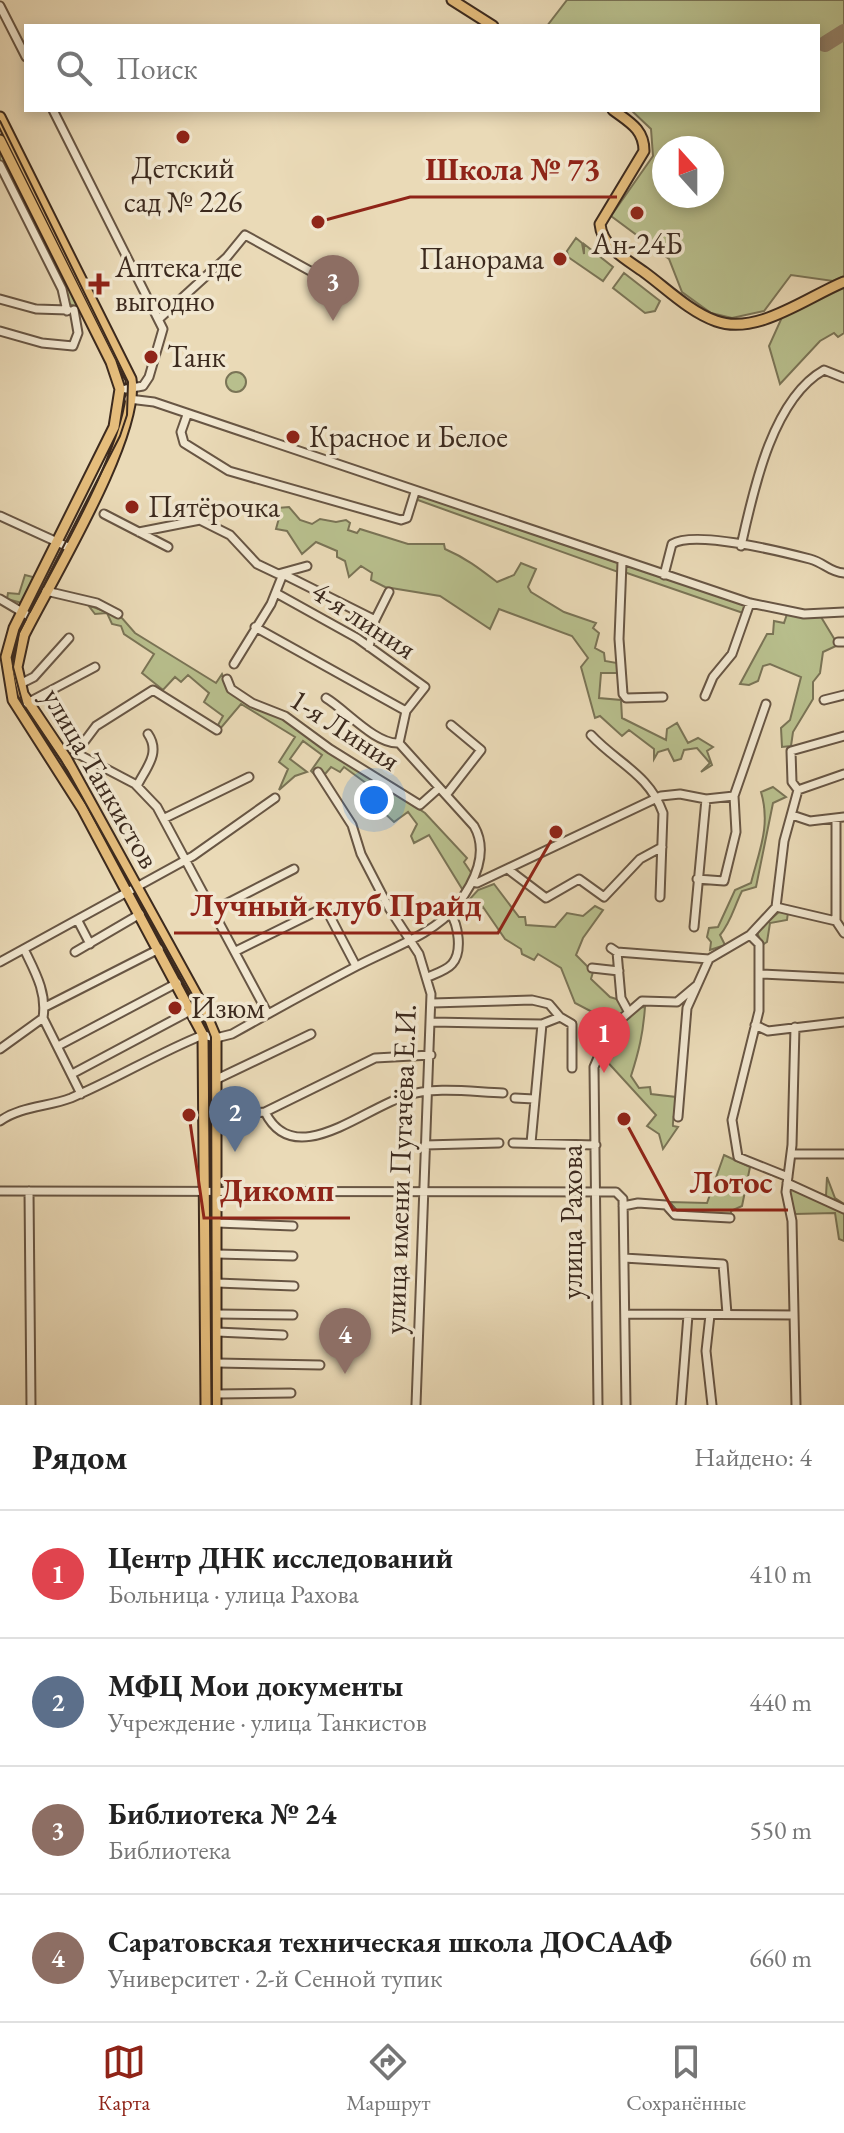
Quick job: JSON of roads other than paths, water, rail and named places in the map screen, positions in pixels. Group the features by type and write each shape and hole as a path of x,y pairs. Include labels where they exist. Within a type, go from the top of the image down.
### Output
{"main road":[{"path":"452,0 490,24"},
{"path":"616,112 631,123 644,139 644,151 600,224 604,240 624,258 705,316 730,324 768,317 844,282"},
{"path":"0,117 128,369 133,394"},
{"path":"0,140 75,310 111,362 120,394"},
{"name":"улица Танкистов","path":"120,394 111,435 22,612 6,657 13,700 56,764 202,1005 216,1038 216,1405"},
{"name":"улица Танкистов","path":"133,394 123,438 32,618 18,657 20,684 27,703 66,758 132,890 140,914 203,1035 206,1405"}],"street":[{"path":"0,6 24,53"},
{"path":"54,112 160,318 162,339 149,377 133,394"},
{"path":"0,165 75,310 78,333 73,346 42,343 0,331"},
{"path":"160,318 227,257 245,235 341,288"},
{"path":"0,299 36,309 75,310 95,303"},
{"path":"741,546 758,472 800,388 824,370 844,378"},
{"path":"120,394 133,394 187,415 750,603 804,614 844,612"},
{"path":"187,415 181,432 184,443 229,471 401,520 407,518 415,492"},
{"path":"104,514 168,547"},
{"path":"0,516 68,547"},
{"path":"139,532 200,520 230,535 257,564 375,620"},
{"path":"664,575 672,544 678,540 700,538 814,559 831,572 844,573"},
{"path":"622,562 619,639 623,694 626,698 663,697"},
{"path":"283,574 307,566"},
{"path":"234,664 276,593 283,574"},
{"path":"46,591 97,603 118,614"},
{"path":"369,647 375,620 389,592"},
{"name":"4-я линия","path":"276,593 328,619 425,687 406,711"},
{"path":"0,599 32,618"},
{"path":"705,696 713,677 732,654 750,603"},
{"path":"255,627 406,711 399,743"},
{"path":"20,684 34,677 69,638"},
{"path":"27,703 95,667"},
{"name":"1-я Линия","path":"227,679 231,689 252,703 285,716 330,749 420,805 439,788"},
{"path":"66,758 76,753 96,726 153,690 217,730"},
{"path":"824,700 844,695"},
{"path":"0,1121 14,1112 53,1105 81,1094 203,1035 216,1038 232,1034 409,940 450,913 472,882 481,843 474,826 399,743 391,743 377,735 326,698"},
{"path":"697,879 724,881 736,832 734,796 766,704"},
{"path":"446,795 481,750 451,725"},
{"path":"137,786 153,756 154,743 148,734"},
{"path":"591,735 639,775 657,798 663,813 660,897"},
{"path":"678,1117 687,1042 685,1020 696,986 709,959 750,935 776,907 784,841 798,790 791,772 793,749 844,736"},
{"name":"улица Танкистов","path":"76,753 137,786 165,818 268,1014"},
{"name":"улица имени Пугачёва Е.И.","path":"318,772 352,825 361,854 428,977 432,1022 416,1405"},
{"path":"798,790 844,774"},
{"path":"165,818 246,779"},
{"path":"472,882 477,883 509,870 657,798 680,794 706,799 734,796"},
{"path":"0,962 186,859 275,798"},
{"path":"694,927 706,799"},
{"path":"792,815 810,821 840,818 836,921 844,933"},
{"path":"509,870 546,898 579,879 604,897 640,859 662,847"},
{"path":"214,910 294,869"},
{"path":"236,951 325,907 356,966"},
{"path":"776,907 836,921"},
{"path":"428,977 449,967 454,960 458,938 456,921 450,913"},
{"path":"75,952 140,914"},
{"path":"78,921 90,944"},
{"path":"750,935 759,944 760,974 755,1025 732,1120 738,1157 844,1209"},
{"path":"24,949 41,984 45,1007 43,1018 81,1094"},
{"path":"45,1007 159,949"},
{"path":"696,986 677,1002 649,1000 627,1013 621,998 614,950 709,959"},
{"path":"592,968 619,971"},
{"path":"760,974 844,978"},
{"path":"58,1046 177,983"},
{"path":"432,1003 532,1000 549,1004 560,1017 572,1024 572,1068"},
{"path":"72,1074 192,1010"},
{"name":"улица Рахова","path":"598,1405 594,1067 600,1053 601,1036 627,1013"},
{"path":"432,1022 542,1024 560,1017"},
{"path":"0,1049 43,1018"},
{"path":"755,1025 768,1031 844,1022"},
{"path":"531,1143 542,1024"},
{"path":"795,1027 792,1154 788,1180 792,1221 796,1405"},
{"path":"217,1079 311,1034"},
{"path":"217,1116 265,1112 375,1058 431,1055"},
{"path":"265,1112 271,1124 286,1137 307,1139 407,1095 503,1093"},
{"path":"515,1098 534,1099"},
{"path":"425,1145 499,1143"},
{"path":"513,1143 596,1145"},
{"path":"792,1154 844,1153"},
{"path":"0,1191 595,1191 616,1192 623,1202 666,1205 675,1215 730,1218"},
{"path":"29,1191 31,1405"},
{"name":"улица Рахова","path":"623,1202 626,1405"},
{"path":"217,1223 293,1226"},
{"path":"217,1254 293,1256"},
{"path":"624,1258 723,1264 727,1314"},
{"path":"217,1283 294,1286"},
{"path":"217,1314 293,1315"},
{"path":"625,1314 794,1315"},
{"path":"681,1405 688,1315"},
{"path":"710,1315 706,1351 712,1405"},
{"path":"217,1332 283,1335"},
{"path":"217,1363 320,1365"},
{"path":"216,1394 291,1393"}],"tram line":[{"path":"0,121 128,382 127,415 120,436 19,633 13,667 23,705 67,770 199,1007 211,1037 212,1405"}],"place":[{"name":"Детский сад № 226","path":"183,137"},
{"name":"Ан-24Б","path":"637,213"},
{"name":"Школа № 73","path":"318,222"},
{"name":"Панорама","path":"560,259"},
{"name":"Аптека где выгодно","path":"99,284"},
{"name":"Библиотека № 24","path":"333,321"},
{"name":"Танк","path":"151,357"},
{"name":"Красное и Белое","path":"293,437"},
{"name":"Пятёрочка","path":"132,507"},
{"name":"Лучный клуб Прайд","path":"556,832"},
{"name":"Изюм","path":"175,1008"},
{"name":"Центр ДНК исследований","path":"604,1073"},
{"name":"Дикомп","path":"189,1115"},
{"name":"Лотос","path":"624,1119"},
{"name":"МФЦ Мои документы","path":"235,1152"},
{"name":"Саратовская техническая школа ДОСААФ","path":"345,1374"}]}
